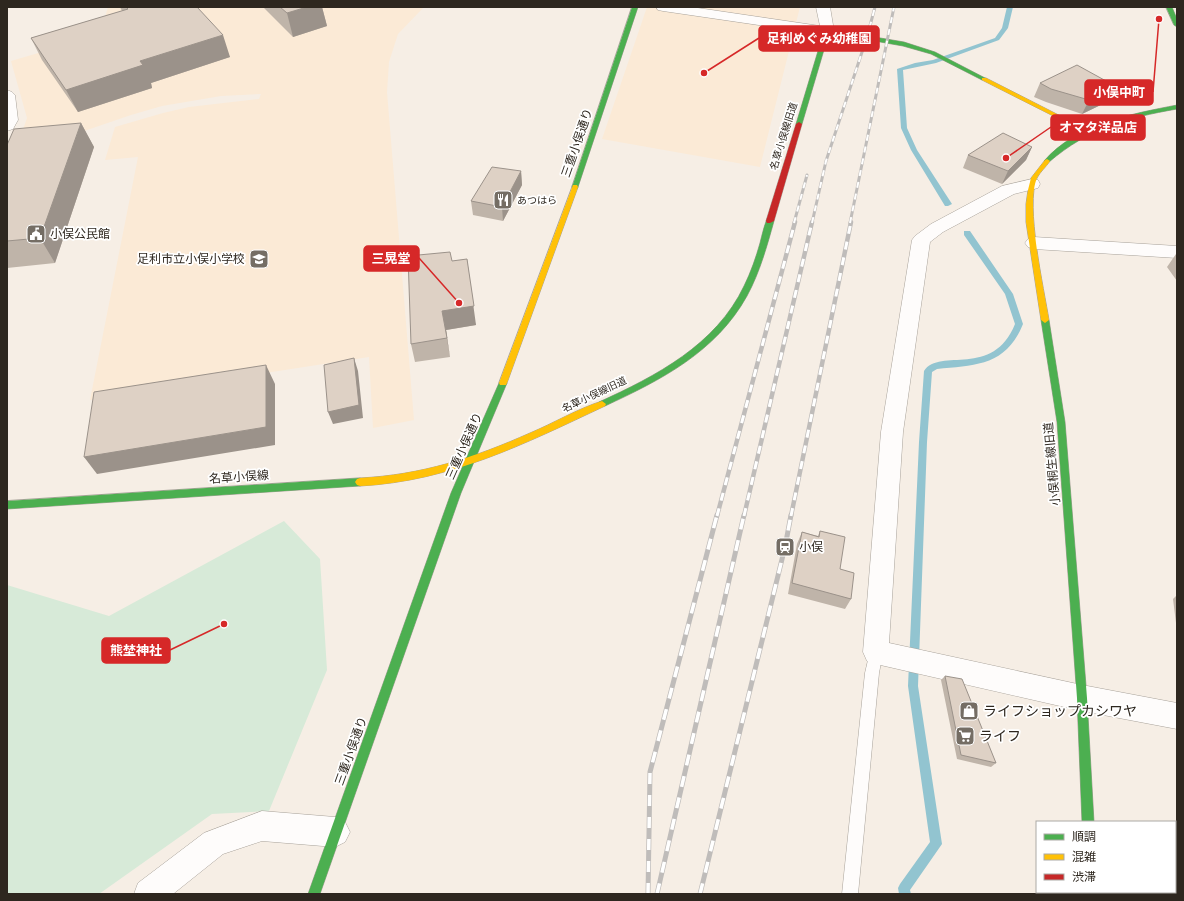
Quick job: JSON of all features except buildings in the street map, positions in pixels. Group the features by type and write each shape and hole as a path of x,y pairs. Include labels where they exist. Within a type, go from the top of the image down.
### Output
{"street":[{"name":"三重小俣通り","path":"314,894 456,493 471,462 498,396 574,190 635,7"},
{"path":"664,7 827,30 904,44 933,54 1087,131 1125,118 1177,107"},
{"path":"823,7 827,30"},
{"path":"1170,7 1177,25"},
{"name":"名草小俣線旧道","path":"471,462 607,401 658,376 702,346 733,312 749,283 759,254 827,30"},
{"path":"7,95 10,120 7,126"},
{"name":"小俣桐生線旧道","path":"1087,131 1058,149 1038,170 1032,184 1030,216 1061,422 1082,698 1088,821"},
{"path":"1032,184 1008,190 937,228 920,240 892,432 876,652 1082,698 1177,716"},
{"path":"1034,243 1177,252"},
{"name":"名草小俣線","path":"7,505 392,480 440,472 471,462"},
{"path":"150,894 214,843 262,826 335,832"}],"lane":[{"path":"850,894 872,673 876,652"}],"shaded area":[{"name":"足利市立小俣小学校","path":"108,7 424,7 398,34 389,62 387,92 414,420 373,428 369,357 90,400 138,157 105,160 115,127 189,107 259,99 261,94 221,96 162,106 14,155 27,118 11,61 100,35"},
{"path":"647,7 800,7 760,167 602,139"}],"green space":[{"path":"284,521 320,559 327,670 269,811 212,814 99,894 7,894 7,585 109,616"}],"waterway":[{"path":"948,204 914,150 904,128 900,69 934,62 997,39 1005,28 1010,7"},
{"path":"905,894 904,888 936,844 913,686 923,442 928,371 935,366 967,363 988,358 1005,347 1012,339 1019,324 1009,294 967,233"}],"railway":[{"path":"812,223 826,161 867,37 875,7"},
{"path":"850,223 894,7"},
{"path":"794,223 807,175"},
{"path":"717,516 795,222"},
{"path":"744,516 812,222"},
{"path":"791,516 851,222"},
{"path":"648,894 650,772 717,515"},
{"path":"657,894 744,515"},
{"path":"700,894 785,547 791,515"}],"traffic: fast":[{"path":"575,187 635,7"},
{"path":"1169,7 1177,25"},
{"path":"799,124 827,31 904,44 933,53 984,79"},
{"path":"1047,161 1061,149 1091,130 1141,114 1177,107"},
{"path":"602,404 663,374 700,348 717,332 731,315 748,287 759,259 770,221"},
{"path":"1045,320 1061,422 1082,698 1088,821"},
{"path":"314,894 456,493 503,383"},
{"path":"7,505 360,482"}],"traffic: slow":[{"path":"984,79 1087,131"},
{"path":"1045,320 1030,222 1030,204 1034,178 1047,161"},
{"path":"503,383 575,187"},
{"path":"360,482 408,477 463,463 487,455 602,404"}],"traffic: jam":[{"path":"770,221 799,124"}],"place":[{"name":"小俣中町","path":"1159,19"},
{"name":"足利めぐみ幼稚園","path":"704,73"},
{"name":"オマタ洋品店","path":"1006,158"},
{"name":"あつはら","path":"503,200"},
{"name":"小俣公民館","path":"36,234"},
{"name":"足利市立小俣小学校","path":"259,259"},
{"name":"三晃堂","path":"459,303"},
{"name":"小俣","path":"785,547"},
{"name":"熊埜神社","path":"224,624"},
{"name":"ライフショップカシワヤ","path":"969,711"},
{"name":"ライフ","path":"965,736"}]}
